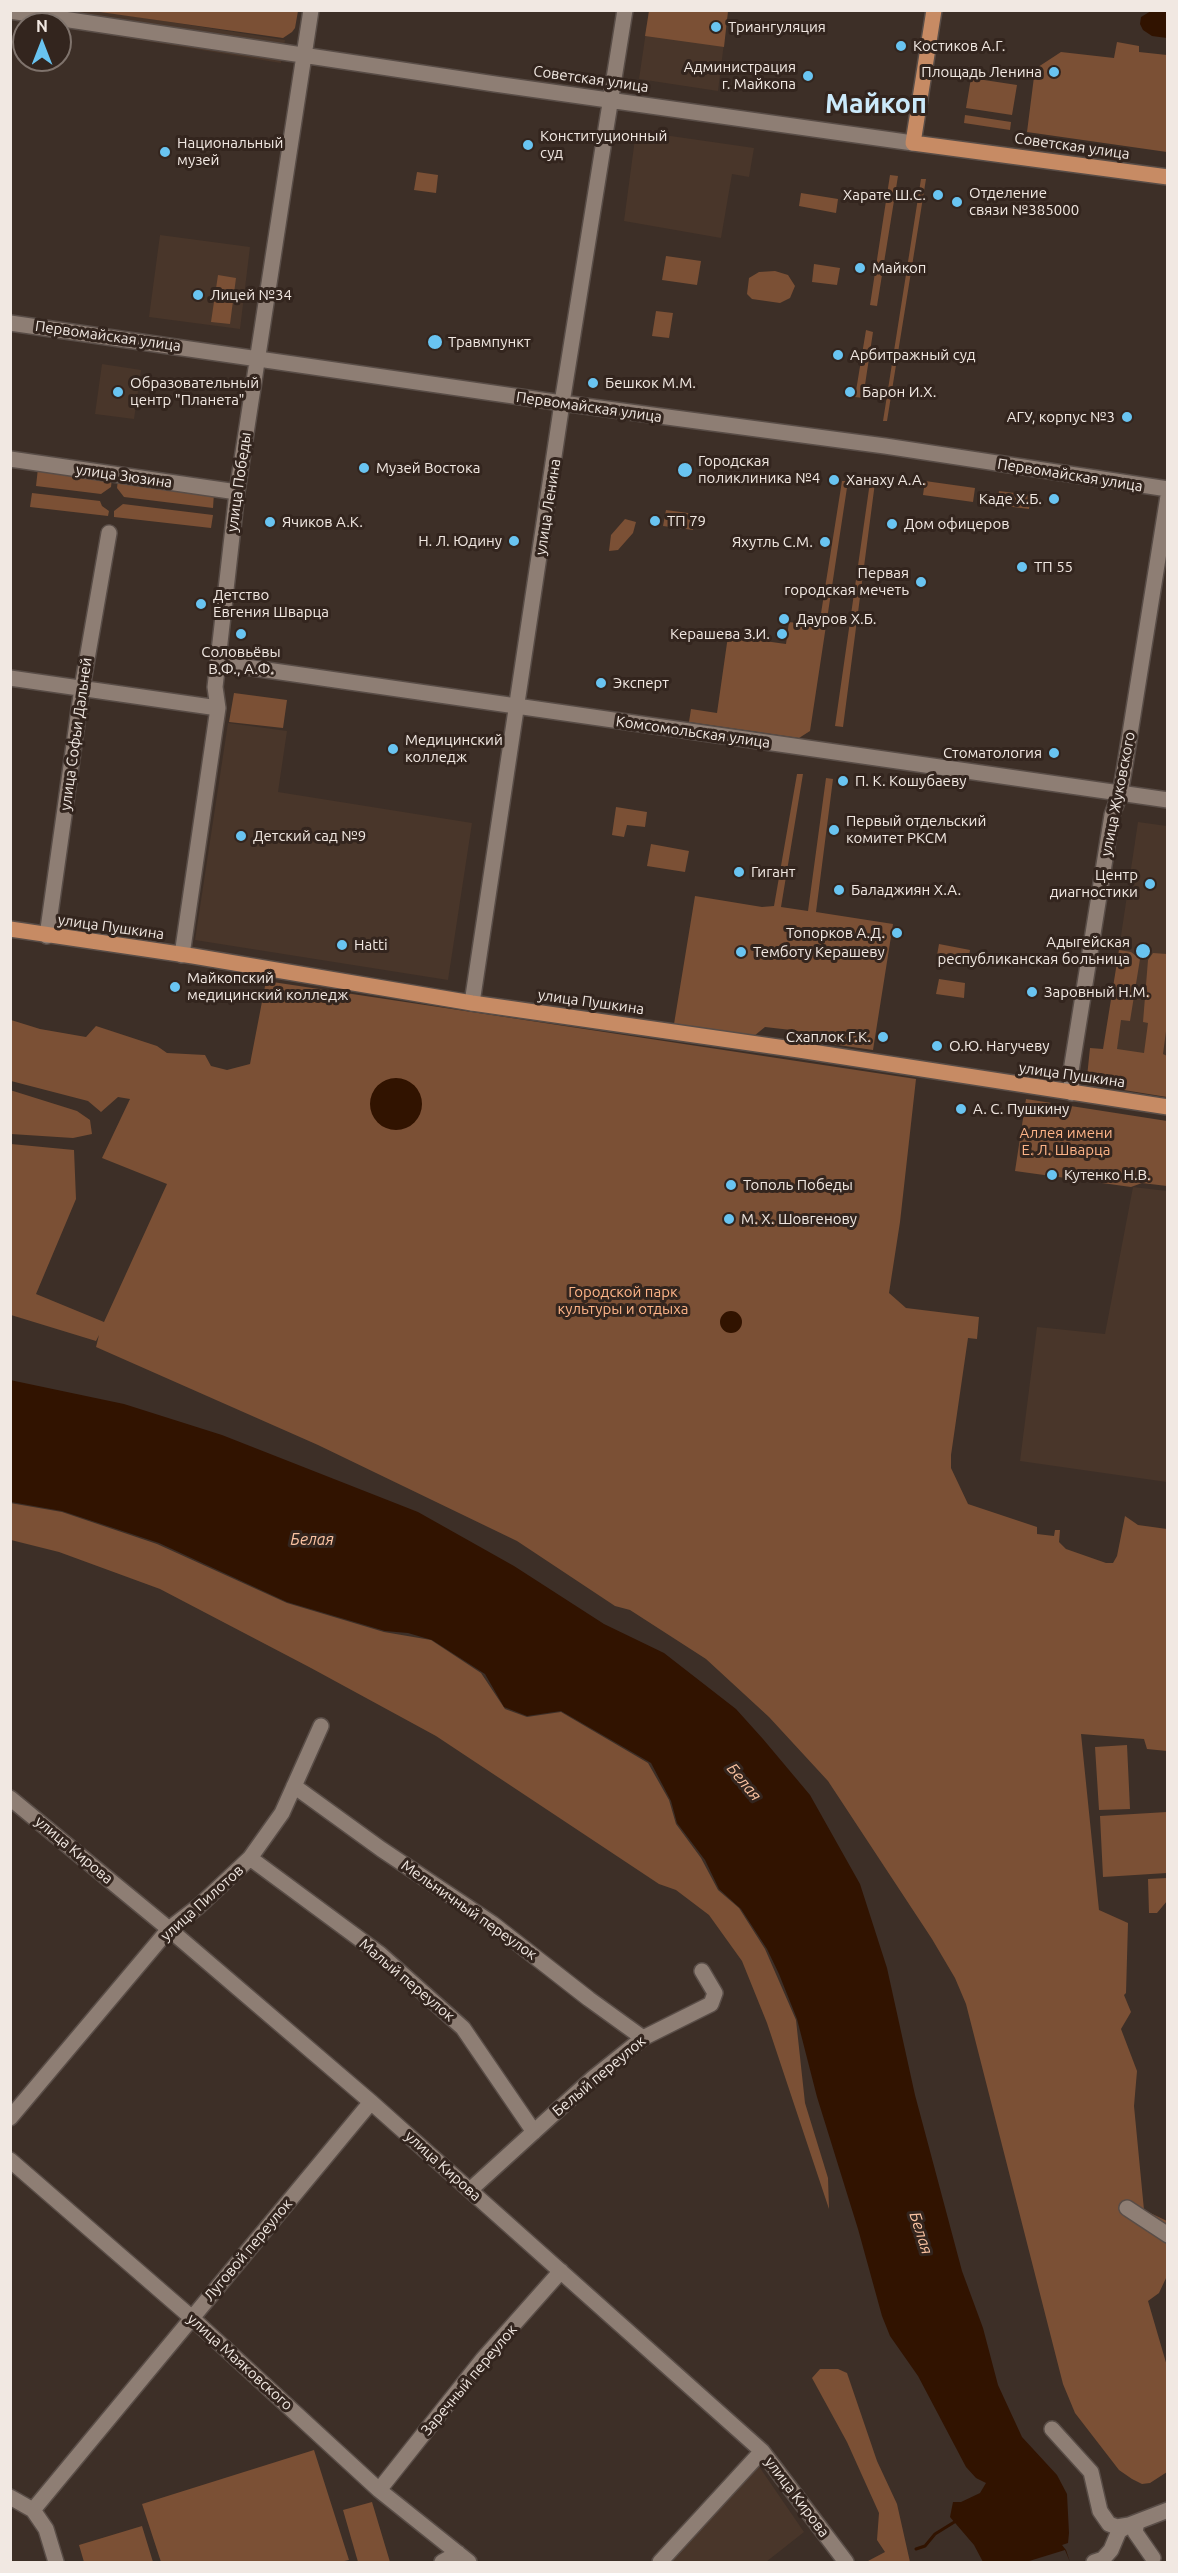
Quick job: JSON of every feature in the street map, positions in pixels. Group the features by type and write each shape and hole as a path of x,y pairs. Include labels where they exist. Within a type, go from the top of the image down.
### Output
{"main road":[{"path":"914,143 934,10"},
{"name":"Советская улица","path":"914,143 1167,177"},
{"name":"улица Пушкина","path":"10,929 472,1003 777,1042 1072,1093 1167,1107"}],"street":[{"name":"улица Победы","path":"182,955 218,708 215,687 237,492 311,10"},
{"name":"улица Ленина","path":"472,1003 562,404 625,10"},
{"name":"Советская улица","path":"10,11 914,143"},
{"name":"Первомайская улица","path":"10,322 562,404 885,446 1167,489"},
{"name":"улица Зюзина","path":"10,459 237,492"},
{"name":"улица Жуковского","path":"1072,1093 1071,1071 1112,815 1120,794 1167,496"},
{"name":"улица Софьи Дальней","path":"47,936 82,688 109,533"},
{"name":"Комсомольская улица","path":"218,663 1167,800"},
{"path":"10,678 218,708"},
{"name":"улица Пилотов","path":"10,2118 169,1929 199,1906 250,1858 282,1813 321,1726"},
{"name":"Мельничный переулок","path":"294,1786 381,1849 493,1924 590,2000 643,2038"},
{"name":"улица Кирова","path":"10,1798 169,1929 371,2102 762,2451 846,2562"},
{"name":"Малый переулок","path":"250,1858 380,1954 463,2028 534,2132"},
{"name":"Белый переулок","path":"470,2190 593,2078 643,2038 713,2002 714,1991 702,1971"},
{"name":"Луговой переулок","path":"33,2510 371,2102"},
{"name":"улица Маяковского","path":"10,2160 192,2318 379,2490 464,2558"},
{"path":"1127,2208 1167,2235"},
{"name":"Заречный переулок","path":"379,2490 483,2359 561,2271"},
{"path":"1052,2429 1090,2472 1100,2511 1109,2524 1116,2527 1133,2524"},
{"path":"660,2562 762,2451"},
{"path":"10,2497 33,2510 46,2529 56,2562"},
{"path":"1094,2562 1103,2559 1111,2550 1119,2531 1167,2510"},
{"path":"1133,2524 1135,2532 1153,2558"},
{"path":"442,2562 464,2558"}],"shaded area":[{"path":"10,11 100,11 285,40 281,63 72,29 72,12 12,12 11,19"},
{"path":"649,11 728,11 718,91 639,79"},
{"path":"636,131 754,148 749,177 732,174 721,238 624,221"},
{"name":"Лицей №34","path":"160,235 250,247 240,329 149,317"},
{"name":"Образовательный центр \"Планета\"","path":"102,364 141,370 134,419 95,414"},
{"path":"228,723 287,731 278,792 472,823 448,980 195,940"},
{"name":"Адыгейская республиканская больница","path":"1138,822 1167,826 1167,1085 1100,1076"},
{"path":"1133,1187 1167,1191 1167,1482 1020,1461 1037,1327 1105,1334"},
{"path":"756,2462 804,2532 766,2562 665,2562"}],"green space":[{"path":"93,11 298,11 295,28 283,38"},
{"path":"649,11 728,11 724,47 645,36"},
{"path":"1117,42 1139,46 1139,52 1167,55 1167,152 1027,132 1035,69 1061,52 1114,58"},
{"path":"971,78 1017,85 1012,115 966,108"},
{"path":"965,115 1011,122 1010,130 964,123"},
{"path":"417,172 438,175 436,193 414,190"},
{"path":"890,175 898,176 877,306 870,305"},
{"path":"921,179 926,179 887,421 883,421"},
{"path":"801,193 838,199 836,213 799,206"},
{"path":"666,256 701,261 697,285 662,280"},
{"path":"814,264 840,268 837,285 812,282"},
{"path":"775,271 788,275 795,286 790,298 780,303 752,299 747,294 749,278 759,272"},
{"path":"218,275 236,278 230,324 211,322"},
{"path":"656,311 673,313 669,338 652,336"},
{"path":"866,330 873,332 863,398 855,397"},
{"path":"38,468 112,478 111,487 101,494 36,486"},
{"path":"871,475 876,475 843,727 835,726"},
{"path":"118,479 214,493 213,508 124,497 117,488"},
{"path":"842,481 848,481 810,731 799,738 689,722 691,709 717,713 728,636 786,644 789,622 819,626"},
{"path":"925,481 975,488 973,502 923,495"},
{"path":"999,491 1031,495 1029,509 997,505"},
{"path":"32,493 100,501 102,506 109,511 108,516 30,507"},
{"path":"123,504 213,515 211,528 114,517 114,511"},
{"path":"666,510 688,513 694,519 693,530 663,526"},
{"path":"625,519 636,522 633,533 618,550 609,551 611,535"},
{"path":"234,693 287,700 283,728 229,722"},
{"path":"797,774 803,774 781,907 808,911 826,778 833,779 816,912 893,924 873,1050 797,1039 791,1030 765,1027 754,1036 674,1024 695,896 762,907 774,906"},
{"path":"616,807 647,812 645,827 627,825 624,837 612,835"},
{"path":"651,844 689,851 685,872 647,866"},
{"path":"939,944 970,950 967,966 936,961"},
{"path":"1119,950 1131,952 1140,959 1130,1021 1121,1020 1117,1049 1144,1053 1148,1023 1143,1022 1148,960 1153,953 1167,954 1168,1016 1163,1054 1167,1056 1167,1097 1093,1085 1087,1077 1090,1048 1103,1049"},
{"path":"939,979 965,983 964,998 936,994"},
{"name":"Городской парк культуры и отдыха","path":"266,981 916,1079 900,1222 889,1293 906,1308 979,1317 977,1339 968,1338 951,1455 951,1468 968,1504 1037,1527 1037,1534 1054,1536 1055,1530 1060,1530 1059,1542 1066,1549 1106,1563 1113,1563 1117,1556 1125,1516 1138,1525 1167,1529 1167,1751 1147,1749 1144,1739 1081,1734 1099,1910 1128,1923 1126,1993 1124,1995 1131,2012 1121,2029 1137,2071 1134,2106 1144,2210 1167,2221 1167,2276 1159,2293 1148,2301 1167,2366 1167,2472 1150,2483 1142,2484 1119,2470 1075,2413 1063,2384 966,2004 955,1978 932,1939 828,1781 769,1717 706,1659 630,1610 615,1606 517,1541 318,1445 96,1347 99,1335 96,1341 11,1315 11,1144 74,1150 76,1199 36,1294 104,1322 167,1184 102,1158 130,1099 118,1097 101,1112 88,1101 11,1081 11,1020 40,1029 86,1037 96,1026 157,1046 167,1053 205,1055 211,1066 227,1070 250,1064"},
{"path":"10,1090 77,1111 90,1120 92,1134 73,1138 11,1134"},
{"name":"Аллея имени Е. Л. Шварца","path":"1026,1099 1167,1121 1167,1186 1142,1183 1131,1187 1015,1171"},
{"path":"10,1503 62,1512 157,1544 287,1603 384,1632 431,1640 481,1673 505,1709 527,1717 561,1712 648,1763 669,1800 676,1824 701,1858 718,1890 739,1908 765,1949 796,2020 805,2103 828,2178 829,2209 767,2023 742,1961 709,1915 676,1890 659,1884 436,1736 311,1668 160,1589 59,1552 11,1540"},
{"path":"1127,1745 1130,1809 1099,1810 1095,1747"},
{"path":"1167,1812 1167,1873 1103,1877 1100,1816"},
{"path":"1167,1878 1167,1901 1157,1913 1149,1913 1148,1879"},
{"path":"820,2369 838,2369 847,2373 877,2461 897,2504 910,2562 868,2561 885,2552 877,2540 879,2513 847,2442 812,2378"},
{"path":"314,2450 349,2560 340,2562 161,2562 142,2504"},
{"path":"372,2502 390,2562 358,2562 343,2510"},
{"path":"142,2526 153,2562 84,2562 79,2545"}],"water":[{"path":"1151,11 1167,11 1167,38 1152,36 1143,30 1140,24 1141,17"},
{"path":"396,1078 406,1080 414,1086 420,1094 422,1104 420,1114 414,1122 406,1128 396,1130 386,1128 378,1122 372,1114 370,1104 372,1094 378,1086 386,1080"},
{"path":"731,1311 739,1314 742,1322 739,1330 731,1333 723,1330 720,1322 723,1314"},
{"name":"Белая","path":"10,1380 124,1404 222,1435 418,1512 514,1566 604,1624 664,1653 736,1709 763,1739 810,1795 860,1884 887,1968 915,2095 962,2271 983,2328 998,2385 1022,2437 1057,2475 1067,2494 1069,2533 1068,2543 1062,2545 1066,2550 1070,2562 1065,2550 1026,2562 983,2562 974,2545 950,2517 953,2502 961,2502 980,2493 986,2483 976,2478 966,2467 918,2376 890,2336 882,2316 817,2097 797,2019 779,1974 767,1949 741,1909 719,1889 705,1860 677,1823 671,1801 651,1763 561,1711 527,1716 504,1707 485,1674 432,1640 408,1633 385,1631 287,1602 159,1543 62,1511 11,1502"}],"waterway":[{"path":"916,2549 925,2546 935,2534 956,2521"}],"place":[{"name":"Триангуляция","path":"716,27"},
{"name":"Костиков А.Г.","path":"901,46"},
{"name":"Площадь Ленина","path":"1054,72"},
{"name":"Администрация г. Майкопа","path":"808,76"},
{"name":"Конституционный суд","path":"528,145"},
{"name":"Национальный музей","path":"165,152"},
{"name":"Харате Ш.С.","path":"938,195"},
{"name":"Отделение связи №385000","path":"957,202"},
{"name":"Майкоп","path":"860,268"},
{"name":"Лицей №34","path":"198,295"},
{"name":"Травмпункт","path":"435,342"},
{"name":"Арбитражный суд","path":"838,355"},
{"name":"Бешкок М.М.","path":"593,383"},
{"name":"Образовательный центр \"Планета\"","path":"118,392"},
{"name":"Барон И.Х.","path":"850,392"},
{"name":"АГУ, корпус №3","path":"1127,417"},
{"name":"Музей Востока","path":"364,468"},
{"name":"Городская поликлиника №4","path":"685,470"},
{"name":"Ханаху А.А.","path":"834,480"},
{"name":"Каде Х.Б.","path":"1054,499"},
{"name":"ТП 79","path":"655,521"},
{"name":"Ячиков А.К.","path":"270,522"},
{"name":"Дом офицеров","path":"892,524"},
{"name":"Н. Л. Юдину","path":"514,541"},
{"name":"Яхутль С.М.","path":"825,542"},
{"name":"ТП 55","path":"1022,567"},
{"name":"Первая городская мечеть","path":"921,582"},
{"name":"Детство Евгения Шварца","path":"201,604"},
{"name":"Дауров Х.Б.","path":"784,619"},
{"name":"Соловьёвы В.Ф., А.Ф.","path":"241,634"},
{"name":"Керашева З.И.","path":"782,634"},
{"name":"Эксперт","path":"601,683"},
{"name":"Медицинский колледж","path":"393,749"},
{"name":"Стоматология","path":"1054,753"},
{"name":"П. К. Кошубаеву","path":"843,781"},
{"name":"Первый отдельский комитет РКСМ","path":"834,830"},
{"name":"Детский сад №9","path":"241,836"},
{"name":"Гигант","path":"739,872"},
{"name":"Центр диагностики","path":"1150,884"},
{"name":"Баладжиян Х.А.","path":"839,890"},
{"name":"Топорков А.Д.","path":"897,933"},
{"name":"Hatti","path":"342,945"},
{"name":"Адыгейская республиканская больница","path":"1143,951"},
{"name":"Темботу Керашеву","path":"741,952"},
{"name":"Майкопский медицинский колледж","path":"175,987"},
{"name":"Заровный Н.М.","path":"1032,992"},
{"name":"Схаплок Г.К.","path":"883,1037"},
{"name":"О.Ю. Нагучеву","path":"937,1046"},
{"name":"А. С. Пушкину","path":"961,1109"},
{"name":"Кутенко Н.В.","path":"1052,1175"},
{"name":"Тополь Победы","path":"731,1185"},
{"name":"М. Х. Шовгенову","path":"729,1219"}],"district":[{"name":"Майкоп","path":"876,104"}]}
